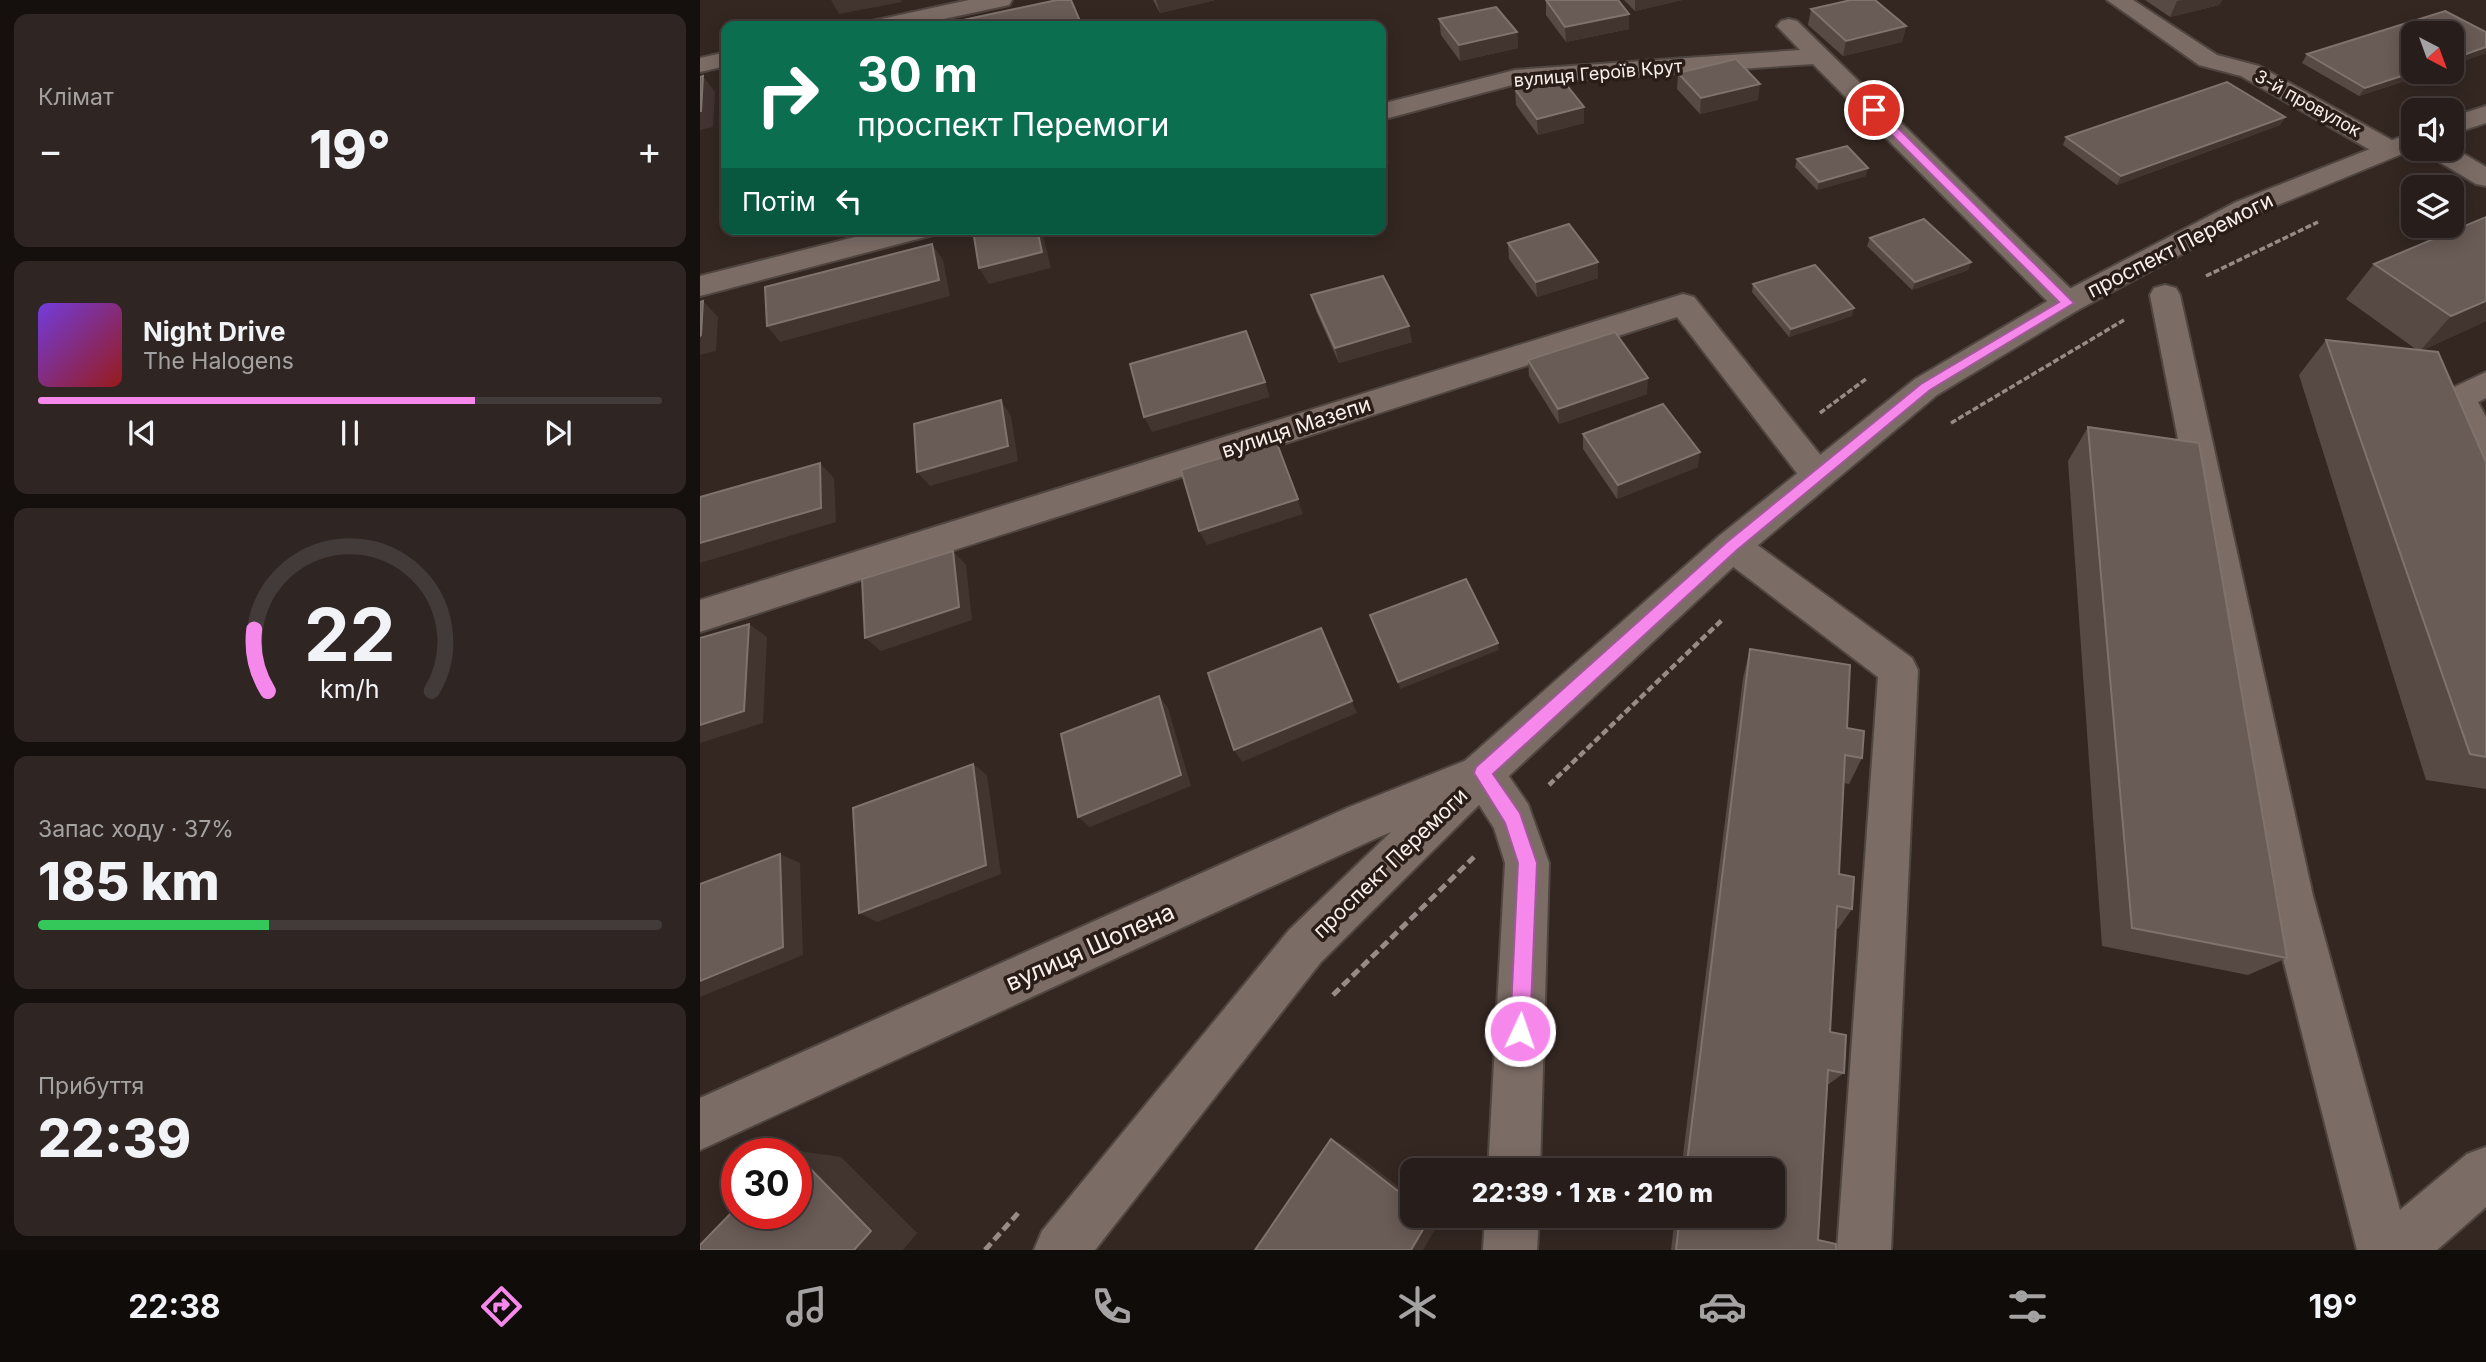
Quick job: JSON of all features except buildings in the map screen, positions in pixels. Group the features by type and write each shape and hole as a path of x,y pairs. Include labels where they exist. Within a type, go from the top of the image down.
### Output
{"street":[{"path":"900,21 971,3 1000,0"},
{"name":"3-й провулок","path":"2118,0 2208,60 2250,71 2401,144"},
{"path":"1789,26 2067,303"},
{"name":"вулиця Героїв Крут","path":"1386,111 1515,78 1819,56"},
{"path":"700,65 721,61"},
{"path":"2464,122 2486,114"},
{"name":"проспект Перемоги","path":"1061,1250 1305,946 1482,773 1732,546 1926,387 2067,303 2246,208 2401,144"},
{"path":"2457,161 2486,178"},
{"path":"700,286 900,235"},
{"path":"2165,295 2290,896 2384,1250"},
{"name":"вулиця Мазепи","path":"700,616 1683,304 1818,476"},
{"path":"2486,383 2460,398 2486,451"},
{"path":"1732,546 1898,670 1864,1250"},
{"path":"1482,773 1513,819 1527,863 1515,1158"},
{"name":"вулиця Шопена","path":"700,1124 1364,822 1482,773"},
{"path":"2395,1250 2481,1186"},
{"path":"1510,1250 1511,1228"}],"path":[{"path":"1943,428 2165,295 2327,217"},
{"path":"1331,997 1768,575"}],"route":[{"path":"1520,1031 1527,863 1513,819 1482,773 1732,546 1926,387 2067,303 1874,110"}]}
